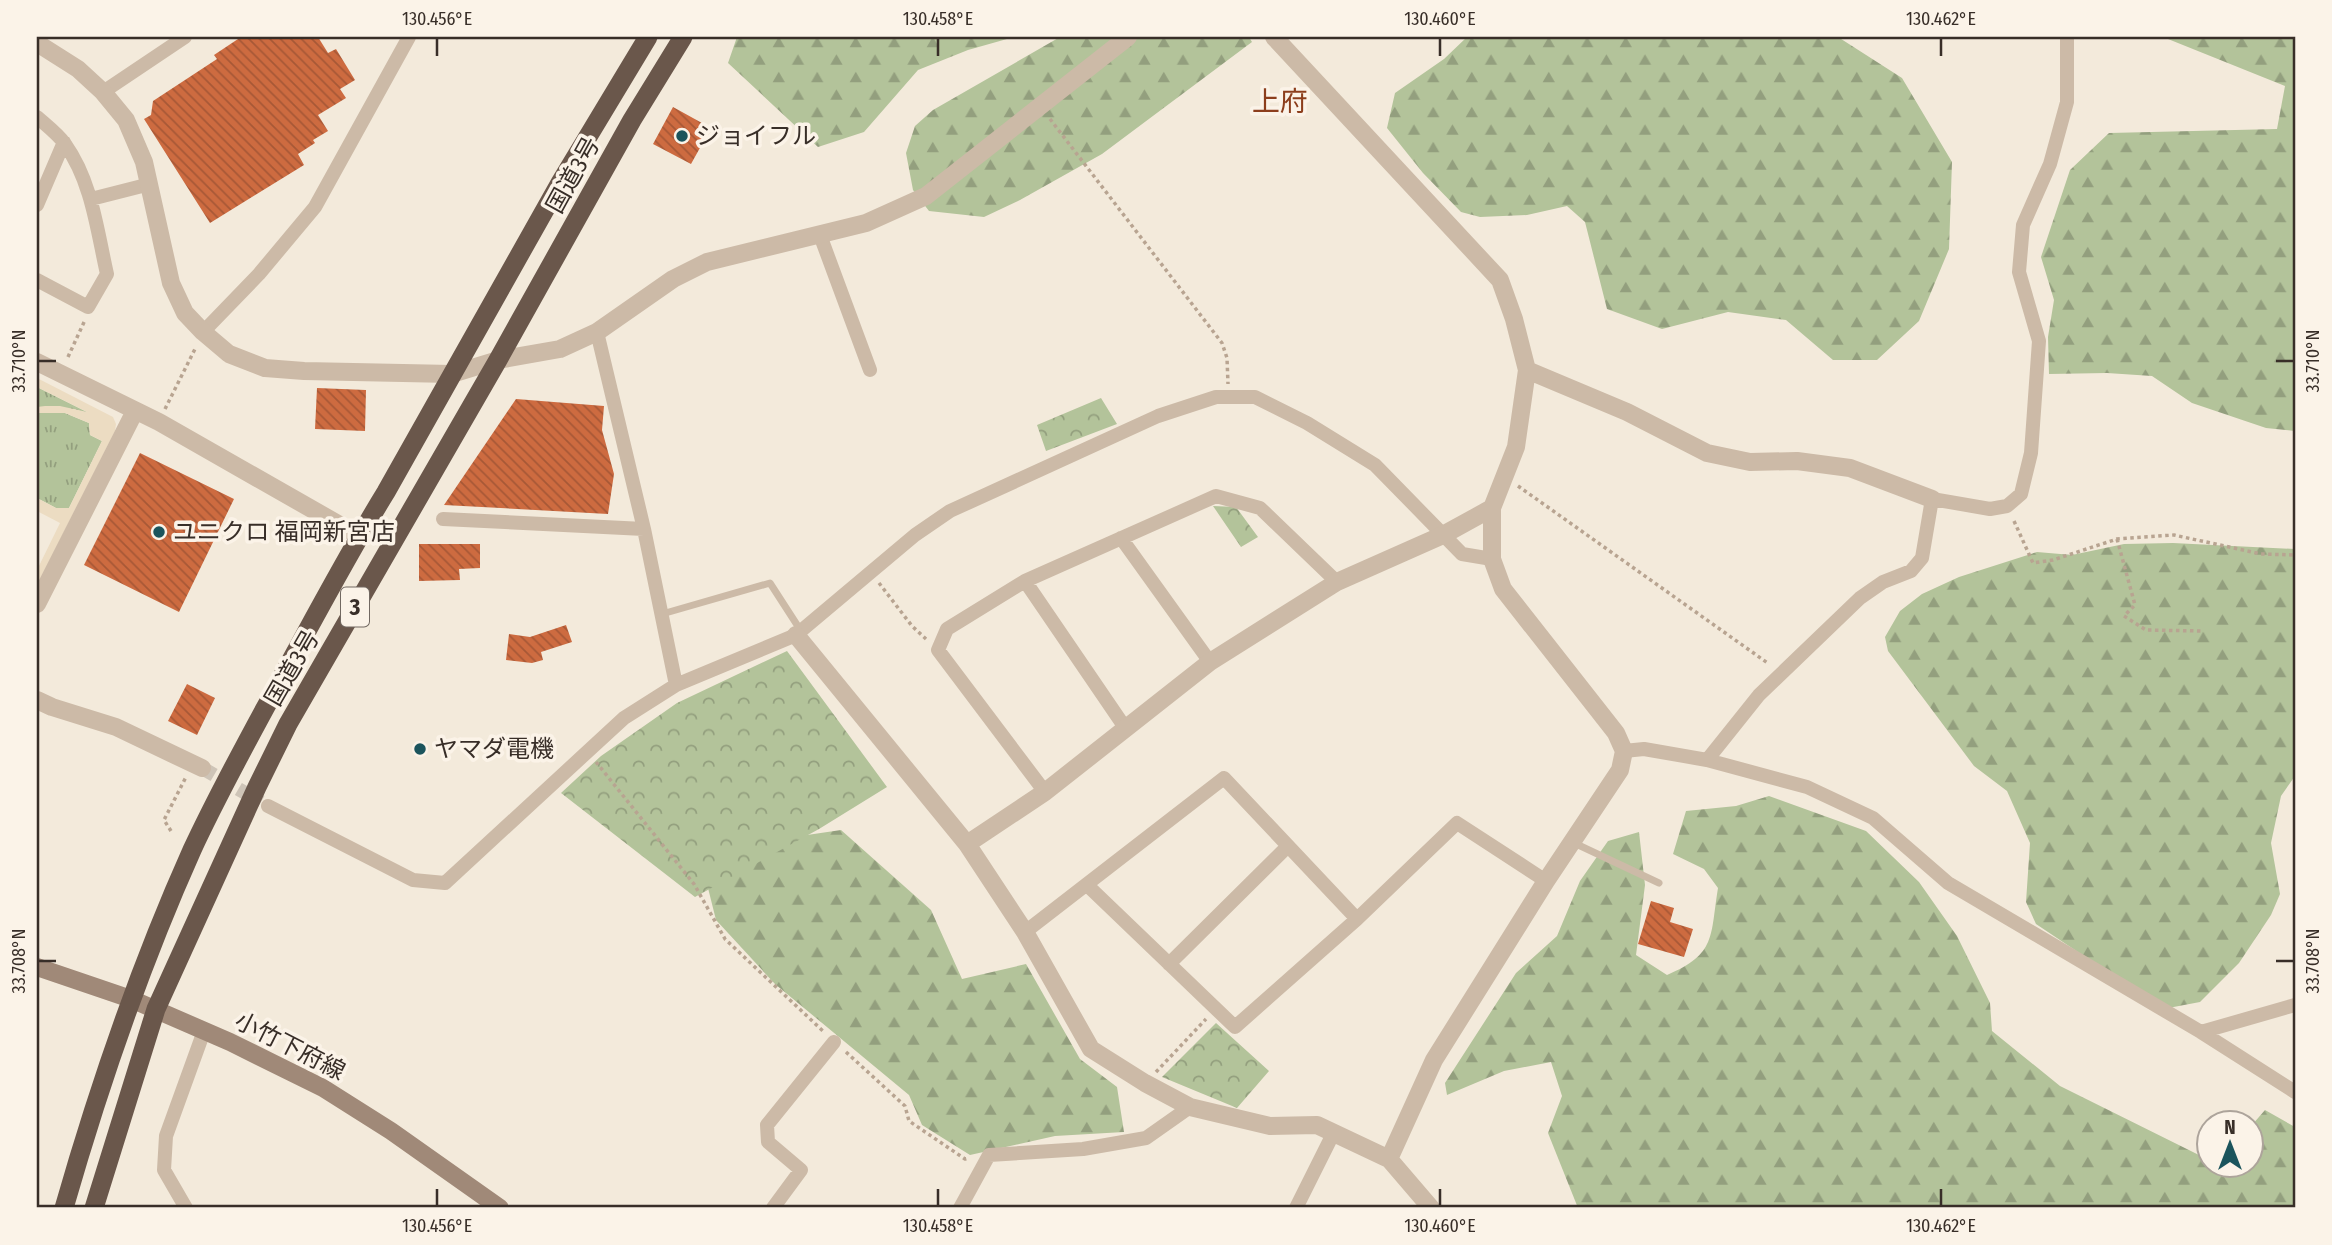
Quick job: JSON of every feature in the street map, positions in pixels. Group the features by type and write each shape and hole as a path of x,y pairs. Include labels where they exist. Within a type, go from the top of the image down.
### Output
{"highway":[{"name":"国道3号","path":"64,1208 90,1117 131,999 192,849 359,536 560,183 648,37"},
{"name":"国道3号","path":"94,1208 156,1009 288,724 498,360 625,132 683,37"}],"main road":[{"name":"小竹下府線","path":"37,967 156,1009 323,1088 500,1208"}],"street":[{"path":"103,92 185,37"},
{"path":"203,332 259,275 315,207 409,37"},
{"path":"37,43 78,69 103,92 126,120 144,162 171,284 185,313 229,354 265,368 452,374 498,360 560,349 597,332 673,279 707,262 866,223 926,196 1128,37"},
{"path":"1274,37 1500,281 1514,319 1527,370 1516,447 1492,508 1492,559 1503,589 1616,733 1625,751 1620,770 1546,881 1434,1060 1389,1159"},
{"path":"1527,370 1627,412 1707,453 1750,462 1797,461 1850,468 1932,499 1990,509 2007,506 2021,494 2031,453 2039,341 2019,272 2023,225 2050,164 2067,102 2067,37"},
{"path":"37,117 64,142 82,174 91,199 107,275 89,307 37,280"},
{"path":"37,205 64,142"},
{"path":"91,199 150,184"},
{"path":"820,235 870,370"},
{"path":"597,332 676,685"},
{"path":"37,362 159,422 359,536"},
{"path":"268,806 413,880 446,883 624,718 676,685 798,633 915,536 950,511 1158,416 1216,397 1255,397 1307,423 1375,465 1461,554 1492,559"},
{"path":"37,604 135,411"},
{"path":"1045,792 938,650 947,629 1025,581 1216,496 1260,508 1337,582"},
{"path":"1707,760 1759,695 1860,598 1883,582 1911,571 1922,558 1932,499"},
{"path":"967,844 1045,792 1210,662 1337,582 1443,535 1492,508"},
{"path":"443,519 643,529"},
{"path":"1121,538 1210,662"},
{"path":"1025,581 1126,729"},
{"path":"798,633 967,844 1025,932 1091,1049 1189,1107 1270,1126 1317,1125 1334,1132 1389,1159 1431,1208"},
{"path":"37,700 116,727 198,765"},
{"path":"1625,751 1644,749 1707,760 1807,788 1873,818 1948,883 2201,1032 2295,1092"},
{"path":"1025,932 1224,778 1357,919"},
{"path":"1087,885 1235,1027 1357,919 1457,823 1546,881"},
{"path":"1169,964 1287,846"},
{"path":"2201,1032 2295,1005"},
{"path":"186,1208 164,1170 166,1136 204,1031"},
{"path":"773,1208 801,1170 768,1142 767,1125 834,1042"},
{"path":"960,1208 989,1154 1083,1149 1146,1138 1189,1107"},
{"path":"1296,1208 1334,1132"}],"lane":[{"path":"661,615 770,583 798,633"},
{"path":"1572,842 1659,883"}],"path":[{"path":"1040,106 1222,343 1227,358 1229,397"},
{"path":"60,374 89,307"},
{"path":"159,422 203,332"},
{"path":"1504,480 1526,489 1782,673"},
{"path":"2007,506 2033,563 2053,560 2117,539 2174,535 2261,554 2295,555"},
{"path":"2117,539 2135,605 2124,615 2146,630 2201,631"},
{"path":"871,573 912,626 938,650"},
{"path":"588,752 694,884 726,939 905,1106 909,1121 965,1159 989,1154"},
{"path":"172,831 164,820 198,765"},
{"path":"1145,1083 1216,1009"}],"green space":[{"path":"737,37 1014,37 968,50 918,70 864,132 818,147 728,63"},
{"path":"1060,37 1249,37 1252,42 1102,154 1020,200 984,217 929,211 913,190 906,153 915,126 933,110"},
{"path":"1467,37 1838,37 1902,78 1952,162 1949,249 1919,321 1877,360 1833,360 1786,320 1728,312 1662,329 1607,309 1585,222 1567,206 1527,215 1480,217 1461,212 1423,173 1387,128 1395,93 1444,59"},
{"path":"2163,37 2295,37 2295,431 2266,428 2192,403 2152,376 2107,373 2049,374 2048,337 2054,300 2041,257 2070,170 2109,133 2277,129 2285,86"},
{"path":"37,387 91,414 73,409 37,407"},
{"path":"1101,398 1117,424 1046,451 1037,425"},
{"path":"37,413 65,413 89,423 90,435 102,441 69,508 56,508 37,498"},
{"path":"1213,506 1236,507 1258,537 1241,547"},
{"path":"2173,543 2295,549 2295,776 2281,796 2271,843 2280,894 2271,915 2239,963 2200,1002 2163,1009 2036,924 2026,902 2030,843 2007,791 1974,766 1888,651 1885,637 1900,611 1922,594 1959,577 2037,552 2072,555 2124,544"},
{"path":"787,651 887,787 819,829 695,897 561,793 601,756 677,703"},
{"path":"1769,796 1866,831 1919,882 1957,936 1990,1003 1992,1031 2060,1086 2196,1154 2196,1178 2266,1178 2266,1111 2295,1127 2295,1208 1578,1208 1548,1133 1562,1096 1551,1062 1504,1071 1447,1095 1445,1083 1516,973 1557,936 1580,881 1608,841 1639,832 1645,885 1636,955 1667,975 1695,959 1703,951 1712,931 1718,888 1704,869 1673,854 1686,811 1736,806"},
{"path":"841,830 931,910 962,979 1026,964 1080,1059 1117,1087 1124,1132 1055,1136 970,1155 922,1125 909,1095 775,984 716,920 707,884 780,839"},
{"path":"1216,1023 1269,1071 1237,1108 1162,1077"}],"shaded area":[{"path":"37,378 113,417 116,424 115,431 37,585 37,570 60,523 37,511 37,498 56,508 69,508 102,441 90,435 89,423 65,413 37,413 37,407 45,406 60,406 87,412 37,387"}],"building":[{"path":"241,37 318,37 328,53 336,49 355,80 340,89 346,98 318,115 328,131 298,154 304,165 210,223 144,119 151,115 153,101 217,59 214,55"},
{"name":"ジョイフル","path":"673,107 711,128 691,164 653,144"},
{"path":"317,388 366,390 365,431 315,429"},
{"path":"516,399 604,406 602,430 614,474 608,514 444,505"},
{"name":"ユニクロ 福岡新宮店","path":"140,453 234,499 179,612 84,565"},
{"path":"419,544 480,544 480,568 459,569 460,580 419,581"},
{"path":"566,625 572,642 541,652 543,660 532,663 506,660 509,634 530,637"},
{"path":"187,684 215,698 197,735 168,721"},
{"path":"1651,901 1674,908 1670,922 1693,929 1684,957 1638,944"}],"tunnel":[{"path":"202,768 261,802"}],"place":[{"name":"ジョイフル","path":"682,136"},
{"name":"ユニクロ 福岡新宮店","path":"159,532"},
{"name":"ヤマダ電機","path":"420,749"}],"district":[{"name":"上府","path":"1280,101"}]}
